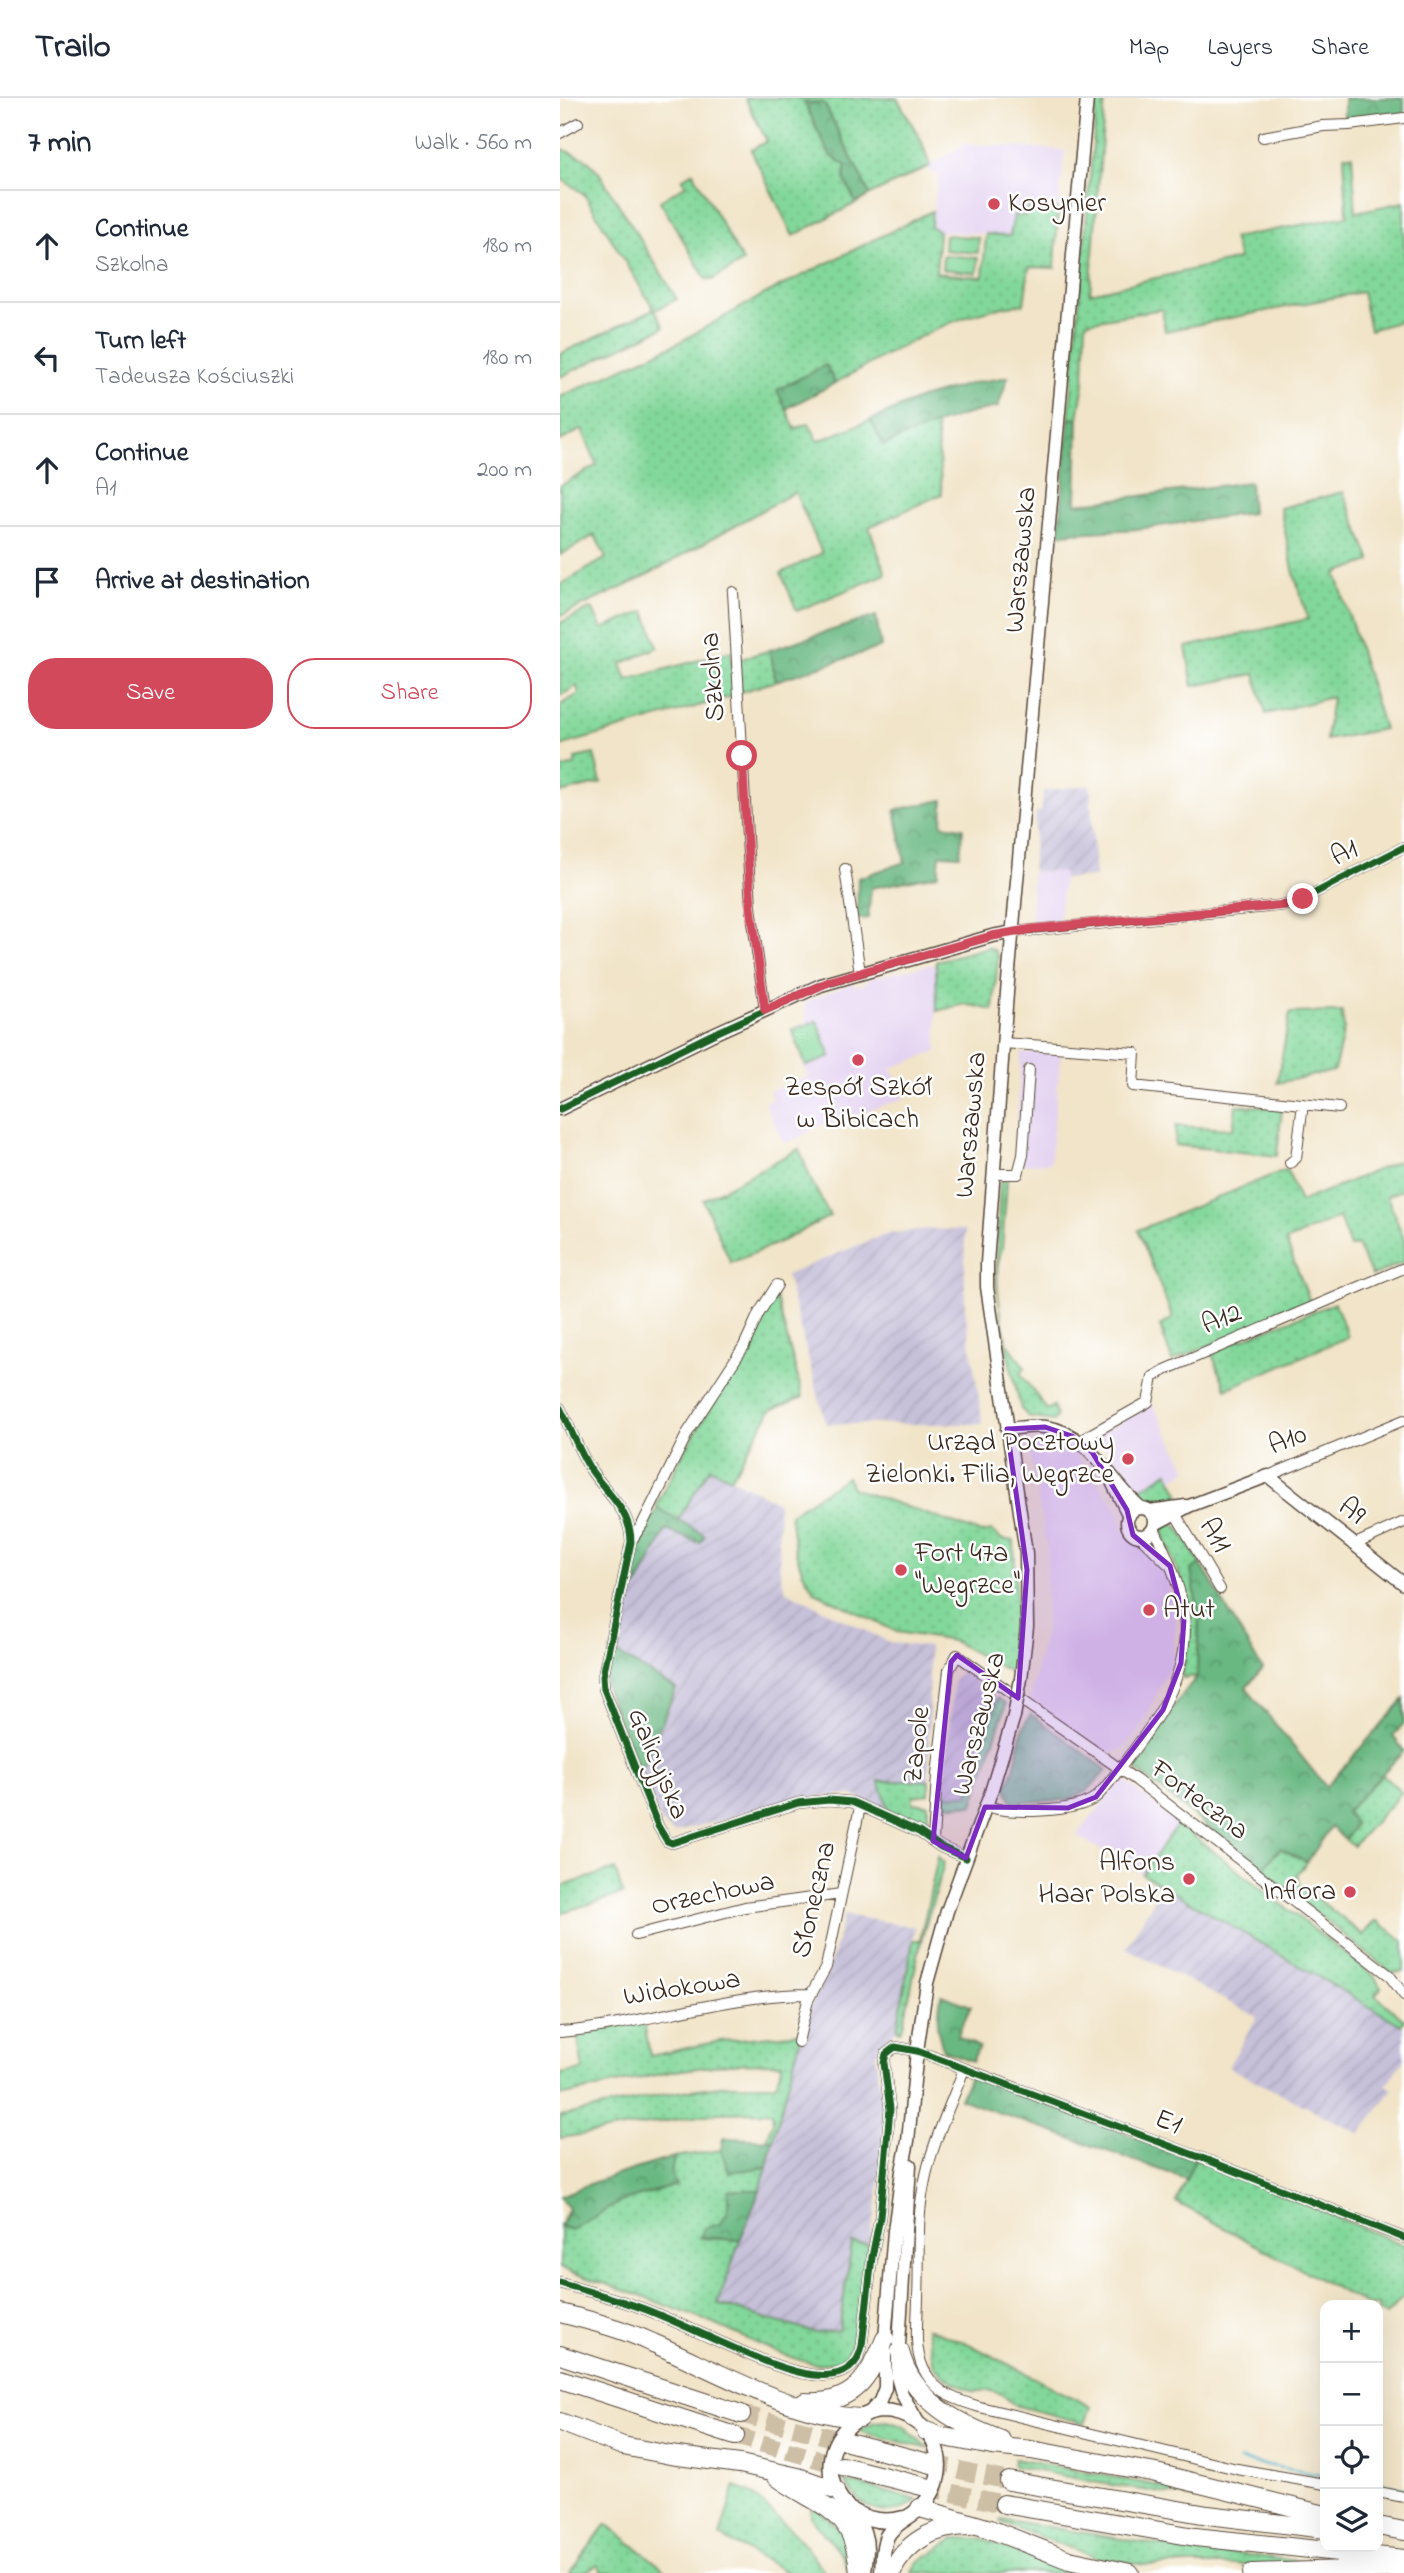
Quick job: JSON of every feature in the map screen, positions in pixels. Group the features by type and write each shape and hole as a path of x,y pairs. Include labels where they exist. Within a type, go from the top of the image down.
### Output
{"highway":[{"path":"560,2313 638,2336 799,2407 830,2415 864,2416"},
{"path":"783,2399 821,2403 845,2395 860,2384 871,2370 885,2339"},
{"path":"900,2353 911,2382 932,2403 974,2429 1031,2450"},
{"path":"560,2355 741,2414"},
{"path":"560,2379 735,2436"},
{"path":"560,2422 623,2446 740,2464 798,2477 840,2497"},
{"path":"923,2428 939,2436 972,2443 1031,2450 1180,2478 1320,2514"},
{"path":"848,2442 932,2464"},
{"path":"842,2466 926,2487"},
{"path":"768,2471 817,2500 839,2517 855,2544 861,2573"},
{"path":"1009,2481 1171,2510 1320,2528"},
{"path":"1004,2504 1195,2537 1404,2559"},
{"path":"914,2512 987,2528 1069,2560 1130,2573"},
{"path":"891,2573 905,2551 929,2534 960,2526 987,2528"},
{"path":"1383,2528 1404,2534"},
{"path":"1383,2534 1404,2534"},
{"path":"1252,2573 1404,2568"}],"main road":[{"name":"Warszawska","path":"864,2416 880,2401 884,2393 885,2339 894,2231 908,2141 917,2051 935,1951 1014,1716 1027,1628 1027,1570 1019,1498 987,1287 1003,1043 1087,98"},
{"path":"560,1109 831,981 1014,932"},
{"path":"1007,1429 1045,1427 1066,1433 1081,1442 1108,1474 1154,1517 1155,1526 1149,1534 1140,1536 1130,1531 1127,1522 1134,1510 1145,1510"},
{"path":"1108,1474 1129,1516"},
{"name":"A10","path":"1145,1510 1173,1511 1268,1476"},
{"name":"A9","path":"1268,1476 1404,1584"},
{"name":"A10","path":"1155,1526 1173,1511"},
{"name":"Warszawska","path":"908,2141 910,2171 897,2377 900,2389 923,2428"},
{"path":"861,2573 866,2550 864,2534 840,2497 830,2467 832,2450 840,2435 864,2416 882,2411 898,2413 923,2428 937,2449 939,2474 934,2490 888,2534 882,2573"},
{"path":"840,2497 858,2514 874,2520 892,2521 914,2512"}],"street":[{"path":"1263,137 1323,126 1404,118"},
{"path":"560,133 578,123"},
{"name":"Szkolna","path":"733,592 751,907 765,1010"},
{"name":"A1","path":"1014,932 1286,905 1303,899 1404,847"},
{"path":"845,869 860,973"},
{"path":"1003,1043 1135,1054 1133,1086 1339,1108"},
{"path":"993,1174 1018,1174 1023,1155 1029,1070"},
{"path":"1290,1163 1296,1158 1303,1104"},
{"name":"A12","path":"1081,1442 1148,1402 1153,1377 1165,1370 1404,1268"},
{"name":"Galicyjska","path":"631,1542 688,1432 744,1346 777,1285"},
{"name":"Galicyjska","path":"560,1408 589,1468 627,1516 631,1528 631,1542 603,1676 604,1689 658,1826 667,1841 672,1843 798,1803 829,1800 852,1802 919,1832 966,1858"},
{"name":"A10","path":"1268,1476 1404,1420"},
{"name":"A11","path":"1173,1511 1220,1588"},
{"path":"1353,1545 1404,1522"},
{"path":"986,1805 1007,1810 1068,1808 1096,1797 1163,1710 1181,1663 1184,1619 1180,1590 1155,1526"},
{"path":"1140,1536 1170,1566"},
{"name":"Forteczna","path":"957,1655 1119,1769 1389,1975 1402,1989"},
{"name":"Zapole","path":"933,1841 948,1670 957,1655"},
{"name":"Słoneczna","path":"798,2042 811,1994 826,1967 860,1807"},
{"name":"Orzechowa","path":"636,1936 745,1907 841,1894"},
{"name":"Widokowa","path":"560,2032 720,2005 793,1994 811,1994"},
{"path":"560,2283 644,2308 788,2370 826,2375 847,2368 860,2353 862,2346 872,2257 880,2217 890,2109 884,2063 886,2054 895,2047 917,2051"},
{"name":"E1","path":"917,2051 1404,2238"},
{"path":"964,2069 932,2154 922,2198 917,2342 920,2360 928,2377 951,2397 981,2407 1237,2469 1320,2483"},
{"path":"1296,2195 1330,2200"},
{"path":"1383,2493 1404,2497"}],"highlighted area":[{"path":"1045,1427 1072,1436 1092,1452 1127,1510 1133,1535 1170,1566 1184,1619 1181,1663 1163,1710 1096,1797 1068,1808 985,1807 966,1858 933,1841 951,1662 957,1655 1018,1698 1027,1570 1007,1429"}],"shaded area":[{"path":"964,144 1065,150 1058,209 1027,208 1025,216 1010,236 939,231 931,227 938,175 929,171 930,166"},
{"path":"1090,785 1095,877 1063,879 1063,872 1032,871 1036,812 1041,812 1043,791"},
{"path":"1032,871 1064,872 1059,920 1031,920"},
{"name":"Zespół Szkół w Bibicach","path":"931,964 936,967 937,1052 891,1068 905,1098 823,1124 790,1142 783,1142 765,1103 772,1100 769,1091 808,1077 791,1029 806,1023 805,1002 852,983 856,986 864,984 868,979"},
{"path":"1021,1053 1061,1053 1050,1163 1015,1165"},
{"path":"930,1229 965,1230 965,1309 983,1424 826,1424 786,1275 873,1239 893,1233"},
{"path":"1152,1404 1188,1470 1172,1479 1167,1472 1138,1491 1097,1435"},
{"path":"1046,1437 1071,1448 1116,1508 1126,1537 1143,1546 1168,1579 1176,1624 1172,1662 1140,1729 1121,1749 1107,1754 1030,1699 1046,1626 1047,1549 1029,1448"},
{"path":"710,1468 778,1502 780,1573 786,1591 891,1643 929,1647 929,1781 879,1781 890,1812 853,1795 838,1795 796,1799 674,1833 661,1822 640,1773 611,1650 627,1585 637,1587 666,1530 699,1543 705,1535 677,1521"},
{"path":"963,1672 998,1698 969,1795 943,1796 954,1679"},
{"path":"1122,1778 1178,1824 1142,1874 1077,1836"},
{"path":"1163,1885 1404,2027 1404,2059 1386,2085 1393,2089 1360,2134 1228,2067 1257,2017 1126,1948"},
{"path":"844,1915 915,1927 897,2029 879,2046 875,2056 885,2113 878,2198 869,2245 852,2243 839,2330 815,2333 718,2304 760,2190 803,2028 812,2002 829,1969"}],"green space":[{"path":"745,98 897,98 921,140 930,166 870,195 824,103 846,166 844,178 856,203 793,236 751,150 767,141"},
{"path":"1097,98 1105,98 1090,293 1239,259 1233,238 1347,216 1344,155 1352,155 1356,212 1404,202 1404,320 1370,330 1362,292 1165,331 1162,309 1086,322 1084,383 1078,418 1069,419"},
{"path":"1344,98 1404,98 1404,115 1344,122"},
{"path":"804,102 824,103 870,195 856,203 844,178 846,166 829,154"},
{"path":"560,148 586,159 598,171 677,299 655,310 664,327 560,377 560,354 654,309 584,194 560,178"},
{"path":"693,172 743,262 712,280 706,279 660,201 686,185 682,179"},
{"path":"1027,208 1058,209 1055,268 1029,267 1024,304 974,314 950,323 835,383 826,365 778,390 795,429 809,423 818,441 871,420 884,445 936,423 942,494 869,527 886,574 797,611 781,573 822,553 795,492 638,580 560,616 560,585 606,558 595,535 560,555 560,486 597,465 582,429 560,441 560,397 674,345 765,294 932,211 931,227 939,231 936,273 981,277 986,234 1010,236 1014,215 1025,216"},
{"path":"945,235 979,238 978,253 944,250"},
{"path":"943,255 978,258 977,273 942,269"},
{"path":"826,365 835,383 786,409 777,390"},
{"path":"1008,377 998,407 954,418 883,445 871,420 921,398 973,383"},
{"path":"1078,418 1076,504 1250,482 1252,513 1138,529 1059,534 1069,419"},
{"path":"1343,492 1371,561 1336,573 1384,729 1326,740 1332,697 1266,714 1255,674 1193,686 1186,647 1308,619 1294,574 1280,508"},
{"path":"592,608 602,629 645,611 658,647 621,664 627,680 731,651 733,696 560,746 560,705 579,694 577,686 560,696 560,623"},
{"path":"876,616 881,647 776,681 770,650"},
{"path":"770,650 776,681 741,692 738,660"},
{"path":"594,754 601,783 560,793 560,769 575,765 575,758"},
{"path":"943,800 942,825 963,828 960,855 940,855 938,875 871,888 868,918 857,919 858,878 905,862 895,810"},
{"path":"988,947 995,951 998,958 993,1010 965,1004 937,1011 936,961"},
{"path":"1342,1012 1344,1029 1334,1071 1277,1083 1290,1013"},
{"path":"817,1021 831,1057 806,1066 792,1030"},
{"path":"1236,1105 1282,1108 1277,1156 1175,1145 1176,1126 1233,1129"},
{"path":"799,1149 830,1216 731,1263 703,1200"},
{"path":"1401,1160 1404,1166 1404,1189 1387,1196 1404,1239 1404,1262 1372,1276 1357,1245 1350,1247 1339,1217 1286,1241 1311,1304 1172,1361 1160,1326 1173,1318 1138,1230 1287,1169 1300,1202"},
{"path":"1007,1180 997,1280 999,1301 996,1281 1000,1183"},
{"path":"776,1297 803,1397 771,1410 731,1478 710,1468 677,1521 656,1507 682,1455"},
{"path":"999,1303 1007,1342 1025,1368 1020,1373 1047,1410 1053,1406 1057,1417 1053,1421 1029,1417 1021,1409 1005,1343"},
{"path":"1335,1303 1348,1337 1226,1389 1211,1351"},
{"path":"1168,1472 1181,1497 1162,1503 1149,1503 1138,1491"},
{"path":"847,1477 852,1488 981,1533 992,1531 1001,1539 1014,1541 1017,1632 1012,1673 953,1641 897,1632 815,1592 803,1573 795,1550 790,1514"},
{"path":"658,1508 705,1535 700,1543 666,1530 637,1587 627,1585 636,1542"},
{"path":"1170,1523 1177,1526 1201,1564 1191,1570 1199,1617 1197,1676 1182,1678 1190,1620 1186,1594 1162,1529"},
{"path":"1201,1564 1262,1669 1246,1688 1326,1787 1404,1699 1404,1723 1393,1736 1404,1751 1346,1812 1355,1824 1345,1840 1331,1827 1307,1862 1280,1848 1262,1870 1137,1771 1134,1757 1197,1676 1199,1617 1191,1570"},
{"path":"611,1650 676,1689 640,1773 606,1689"},
{"path":"998,1698 1006,1704 973,1805 942,1805 943,1796 969,1795"},
{"path":"1031,1714 1107,1770 1087,1791 1068,1800 1013,1803 1005,1788 1013,1770 1022,1732"},
{"path":"1382,1774 1402,1792 1353,1846 1345,1840 1355,1824 1346,1812"},
{"path":"879,1781 929,1781 929,1794 913,1796 913,1803 928,1805 928,1830 890,1812"},
{"path":"1178,1824 1374,1976 1381,1988 1375,1995 1404,2020 1401,2025 1142,1874"},
{"path":"1280,1848 1307,1862 1297,1874 1299,1884 1363,1935 1376,1920 1404,1941 1404,1972 1392,1973 1262,1870"},
{"path":"938,1857 944,1863 921,1941 900,2031 897,2029 913,1940 920,1940"},
{"path":"615,1869 623,1894 560,1913 560,1887"},
{"path":"941,1995 971,2006 957,2036 979,2047 972,2061 943,2050 937,2027"},
{"path":"644,2021 650,2056 720,2041 802,2033 773,2140 767,2139 773,2122 772,2112 718,2113 560,2138 560,2116 676,2092 727,2085 776,2085 782,2063 728,2064 675,2071 560,2096 560,2074 583,2070 577,2032"},
{"path":"970,2076 1195,2159 1186,2179 960,2099"},
{"path":"723,2138 773,2140 767,2167 729,2172 721,2150"},
{"path":"721,2150 730,2172 767,2167 760,2190 728,2191 728,2212 720,2224 706,2228 700,2238 740,2240 718,2304 815,2333 839,2330 852,2243 869,2245 859,2323 855,2338 842,2358 819,2364 798,2360 674,2308 560,2268 560,2226 571,2230 620,2202 676,2185 671,2173 674,2157"},
{"path":"674,2157 671,2173 676,2185 620,2202 571,2230 560,2226 569,2209 560,2196 597,2181"},
{"path":"1195,2159 1404,2245 1404,2296 1386,2315 1383,2314 1383,2300 1358,2300 1176,2202"},
{"path":"728,2190 760,2190 740,2240 700,2237 705,2228 720,2224 728,2211"},
{"path":"927,2328 969,2344 1091,2407 1085,2423 1014,2405 1002,2394 987,2390 974,2392 946,2378 934,2366"},
{"path":"887,2421 905,2427 929,2449 858,2431 874,2422"},
{"path":"1014,2459 1235,2500 1286,2513 1099,2483 1013,2466"},
{"path":"845,2481 917,2500 896,2511 876,2510 859,2499"},
{"path":"735,2486 752,2494 796,2535 826,2573 788,2573 720,2536"},
{"path":"811,2502 846,2535 852,2573 849,2573 842,2556 811,2518"},
{"path":"1001,2519 1158,2545 1334,2565 1146,2565 1098,2558 1000,2522"},
{"path":"607,2524 672,2573 602,2573 598,2565 582,2573 569,2573"},
{"path":"955,2538 985,2539 1035,2560 1082,2573 911,2573 918,2562"}],"waterway":[{"path":"1240,2460 1320,2475"},
{"path":"1383,2485 1404,2488"}],"tunnel":[{"path":"741,2414 848,2442"},
{"path":"735,2436 842,2466"},
{"path":"932,2464 1009,2481"},
{"path":"926,2487 1004,2504"}],"cycle path":[{"path":"560,1109 821,985 1014,932 1286,905 1303,899 1404,847"},
{"path":"560,1408 585,1460 622,1511 630,1530 631,1542 603,1676 604,1689 658,1826 667,1841 672,1843 798,1803 829,1800 852,1802 919,1832 941,1847 966,1858"},
{"path":"560,2283 647,2310 786,2369 806,2374 842,2372 854,2363 862,2346 872,2257 880,2217 890,2109 884,2063 886,2054 895,2047 917,2051 947,2062 1404,2238"}],"place":[{"name":"Kosynier","path":"994,204"},
{"name":"Zespół Szkół w Bibicach","path":"858,1060"},
{"name":"Urząd Pocztowy Zielonki. Filia, Węgrzce","path":"1128,1459"},
{"name":"Fort 47a \"Węgrzce\"","path":"901,1570"},
{"name":"Atut","path":"1149,1610"},
{"name":"Alfons Haar Polska","path":"1189,1879"},
{"name":"Inflora","path":"1350,1892"}],"route":[{"path":"742,756 751,907 765,1010 831,981 992,936 1033,929 1286,905 1303,899"}]}
